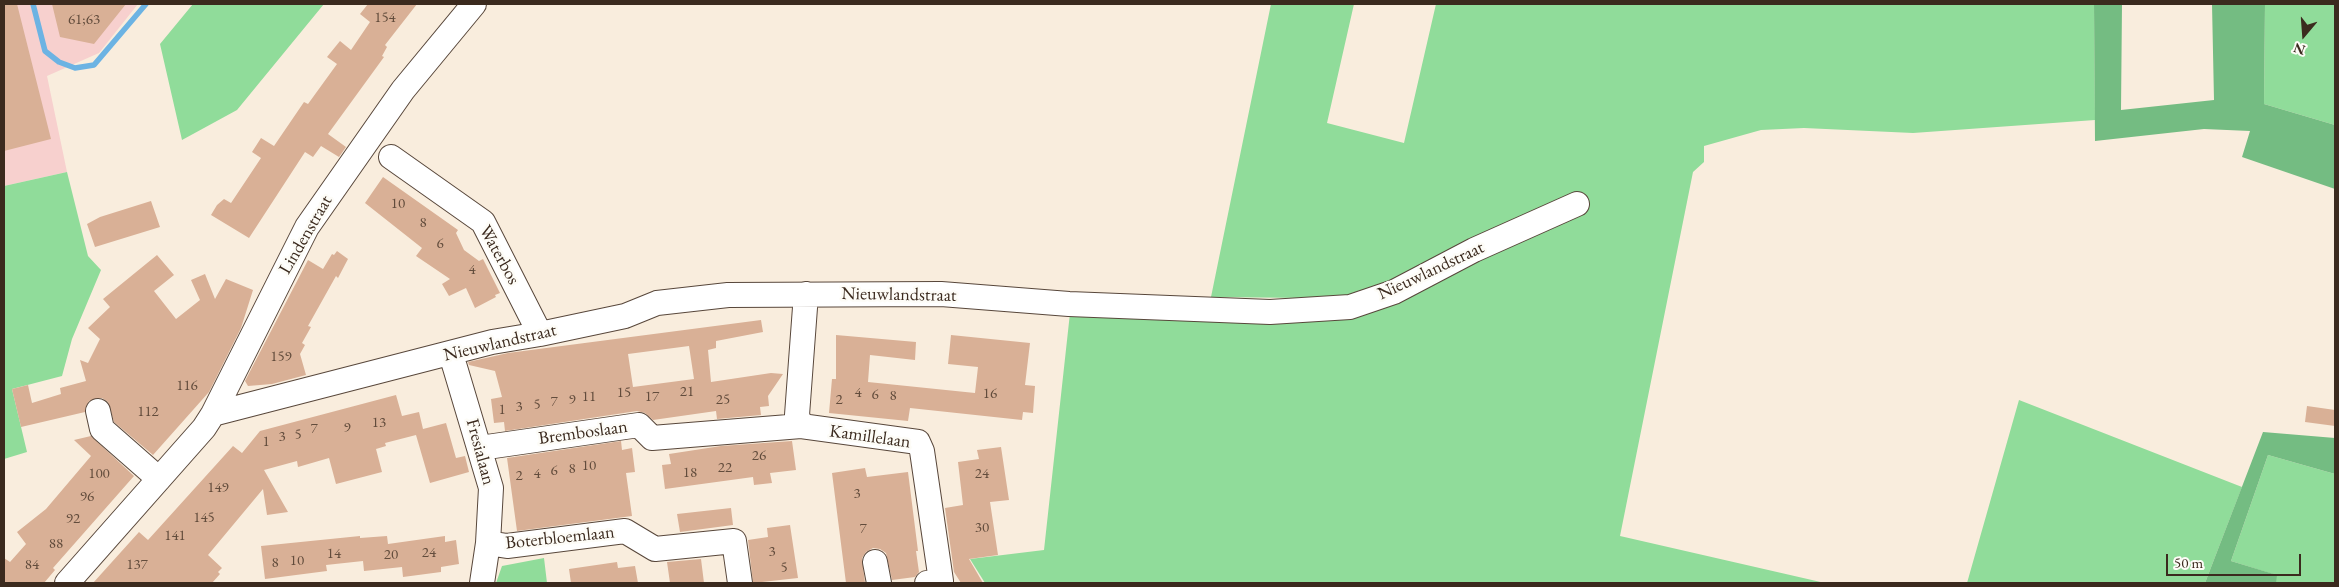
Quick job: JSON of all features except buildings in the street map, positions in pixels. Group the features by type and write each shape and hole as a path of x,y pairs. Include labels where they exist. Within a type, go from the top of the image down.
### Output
{"street":[{"name":"Lindenstraat","path":"66,583 204,428 213,414 307,227 403,90 474,4"},
{"name":"Waterbos","path":"391,157 483,222 540,334"},
{"name":"Nieuwlandstraat","path":"213,414 492,342 625,316 657,304 728,295 806,294 854,296 941,294 1069,304 1270,312 1350,307 1394,292 1474,250 1577,204"},
{"path":"801,426 797,415 806,294"},
{"name":"Fresialaan","path":"451,354 491,488 488,543 482,583"},
{"path":"98,411 102,429 159,479"},
{"name":"Bremboslaan","path":"480,448 639,425 652,438 801,426"},
{"name":"Kamillelaan","path":"801,426 918,442 922,451 941,581 926,583"},
{"name":"Boterbloemlaan","path":"488,543 507,546 626,532 655,549 734,541 740,583"}],"shaded area":[{"path":"4,4 138,4 99,53 47,76 67,172 4,186"}],"green space":[{"path":"193,4 324,4 237,110 182,140 160,44"},
{"path":"1271,4 1354,4 1327,123 1404,143 1436,4 2094,4 2095,120 1913,133 1804,128 1761,130 1704,146 1704,162 1693,172 1620,536 1825,583 985,583 970,559 1044,550 1070,313 1304,322 1361,313 1349,296 1309,298 1211,297"},
{"path":"2094,4 2122,4 2121,110 2214,100 2212,4 2265,4 2264,104 2335,125 2335,189 2242,157 2250,131 2204,129 2095,141"},
{"path":"2265,4 2335,4 2335,125 2264,104"},
{"path":"67,172 88,256 101,270 72,339 62,376 12,389 27,452 4,459 4,186"},
{"path":"2019,400 2242,487 2205,583 1967,583"},
{"path":"2263,432 2335,438 2335,474 2268,455 2231,561 2277,575 2276,583 2205,583"},
{"path":"2268,455 2335,474 2335,583 2276,583 2276,575 2231,561"},
{"path":"544,558 547,583 496,583 502,566"}],"waterway":[{"path":"33,4 45,51 59,62 75,68 94,65 146,4"}]}
